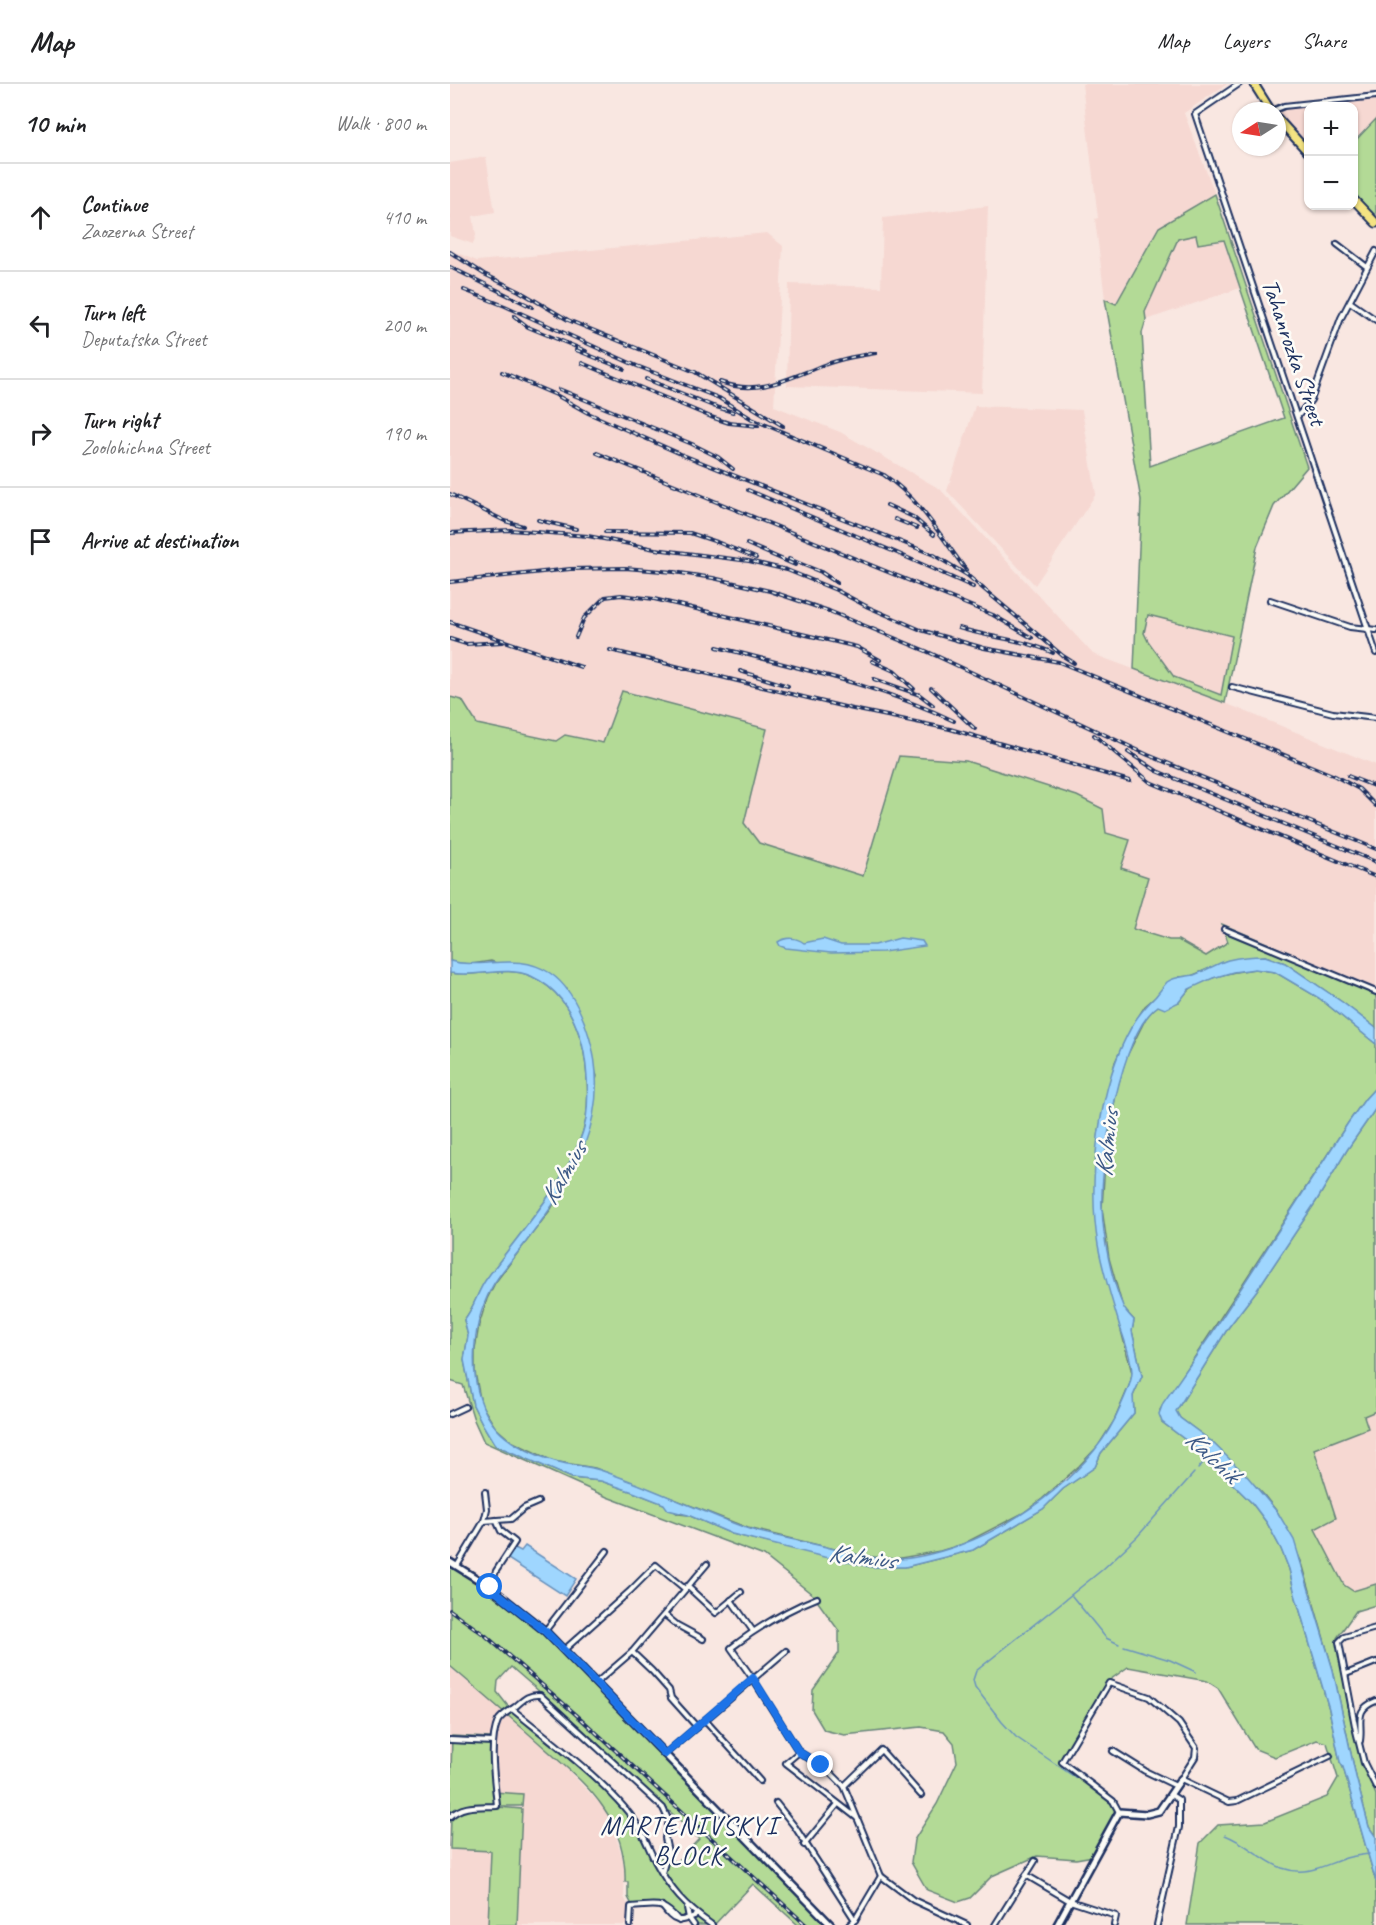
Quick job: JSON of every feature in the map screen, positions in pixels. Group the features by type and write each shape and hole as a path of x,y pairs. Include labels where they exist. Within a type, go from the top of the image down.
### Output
{"highway":[{"path":"1254,84 1265,102"},
{"path":"1286,128 1304,148"},
{"path":"1358,205 1376,223"}],"street":[{"name":"Tahanrozka Street","path":"1239,84 1195,114 1376,652"},
{"path":"1286,106 1376,96"},
{"path":"1337,244 1367,267"},
{"path":"1297,417 1311,400 1337,327 1376,251"},
{"path":"1350,303 1376,320"},
{"path":"1270,600 1350,627 1376,630"},
{"path":"1232,687 1333,713 1376,718"},
{"path":"1224,929 1376,992"},
{"path":"450,1414 465,1407"},
{"path":"458,1566 484,1521 487,1509 485,1492"},
{"path":"484,1521 511,1519 524,1508 538,1502"},
{"path":"490,1587 496,1571 515,1542 501,1531 496,1520"},
{"path":"545,1631 607,1551"},
{"path":"450,1562 490,1587 545,1631 831,1925"},
{"path":"596,1683 632,1652 707,1564"},
{"path":"564,1650 630,1592 656,1565 716,1613 741,1592"},
{"path":"817,1598 796,1606 753,1631 731,1648 753,1678 799,1752 829,1771 844,1786 880,1876 913,1900 967,1925"},
{"path":"731,1600 753,1631"},
{"path":"665,1615 677,1625 703,1639"},
{"path":"1376,1628 1344,1637 1339,1642 1364,1762 1371,1770 1376,1787"},
{"path":"665,1754 786,1650"},
{"path":"632,1652 669,1690 671,1698 697,1727"},
{"path":"1346,1674 1376,1662"},
{"path":"1109,1683 1149,1697 1179,1723 1194,1744 1196,1752 1163,1808 1153,1813 1119,1812 1113,1801 1062,1762 1109,1683"},
{"path":"450,1817 455,1811 463,1808 497,1806 493,1742 499,1720 526,1697 540,1695 663,1808 669,1821 665,1838 668,1852 662,1873"},
{"path":"1360,1742 1361,1712 1367,1705 1376,1701"},
{"path":"512,1709 559,1747 615,1799 637,1824 662,1873 687,1907 712,1925"},
{"path":"705,1720 760,1781"},
{"path":"450,1740 493,1742"},
{"path":"844,1786 881,1750 921,1795"},
{"path":"1113,1750 1145,1771 1176,1786"},
{"path":"799,1752 786,1762 857,1818"},
{"path":"1181,1779 1189,1785 1226,1801 1234,1802 1330,1756"},
{"path":"1157,1925 1179,1827 1179,1800 1171,1795"},
{"path":"776,1803 795,1827 804,1845 855,1920"},
{"path":"804,1845 838,1804"},
{"path":"1057,1925 1119,1812"},
{"path":"995,1925 1035,1861"},
{"path":"1026,1875 1070,1901 1116,1916 1114,1925"},
{"path":"849,1925 855,1920 880,1876"},
{"path":"630,1925 631,1907 662,1906 672,1919 679,1921 698,1915"},
{"path":"687,1907 693,1925"}],"shaded area":[{"path":"1082,84 1227,84 1184,113 1215,194 1159,227 1115,305 1105,299"},
{"path":"1376,97 1376,119 1358,138 1358,102 1332,102"},
{"path":"1304,105 1304,145 1286,126 1286,107"},
{"path":"486,157 495,212 473,216 476,235 473,244 450,236 450,163"},
{"path":"988,206 982,393 787,386 789,284 881,287 883,218"},
{"path":"767,233 783,246 774,406 840,432 940,489 1093,654 1225,703 1376,765 1376,990 1223,924 1229,942 1206,956 1178,940 1169,940 1133,929 1121,868 1106,833 1102,809 1077,796 966,761 899,756 863,876 759,843 744,823 767,730 603,743 565,735 556,741 477,724 462,700 450,697 450,250 477,261"},
{"path":"1196,235 1199,244 1211,241 1214,243 1224,239 1240,288 1146,320 1145,312 1178,239"},
{"path":"975,406 1082,410 1096,494 1035,585 947,491"},
{"path":"1148,615 1232,636 1221,696 1174,677 1144,633"},
{"path":"1376,1411 1376,1584 1353,1591 1343,1585 1315,1529 1335,1517 1314,1449 1368,1428 1363,1416"},
{"path":"450,1666 503,1710 563,1765 604,1808 612,1824 625,1866 624,1897 629,1907 628,1925 517,1925 522,1794 493,1792 490,1738 452,1736 450,1781"},
{"path":"450,1849 491,1851 488,1925 450,1925"}],"green space":[{"path":"1376,119 1376,219 1358,200 1358,138"},
{"path":"1215,194 1307,467 1274,506 1257,547 1225,703 1134,669 1141,500 1105,299 1116,304 1159,227","holes":["1196,235 1198,244 1224,240 1284,418 1150,466 1142,333 1146,320 1145,312 1178,239","1148,615 1232,636 1221,695 1174,677 1144,633"]},
{"path":"622,691 767,729 744,823 759,843 863,876 899,756 966,761 1077,796 1103,809 1106,833 1130,840 1121,868 1148,877 1133,929 1169,940 1178,940 1206,956 1228,942 1222,924 1376,990 1376,1028 1285,963 1265,956 1227,961 1191,976 1179,977 1145,1006 1131,1028 1115,1062 1099,1130 1095,1174 1098,1241 1132,1373 1131,1381 1114,1421 1098,1446 1079,1466 1023,1513 963,1544 940,1551 895,1559 864,1556 748,1528 595,1468 553,1461 511,1441 495,1427 481,1404 475,1372 475,1350 479,1325 487,1299 495,1283 551,1209 577,1163 597,1076 567,989 491,961 465,965 450,961 450,697 462,700 477,724 556,741 565,735 603,743"},
{"path":"1255,969 1275,972 1319,998 1376,1044 1376,1087 1348,1123 1160,1410 1162,1422 1196,1448 1252,1503 1267,1523 1281,1549 1289,1569 1329,1709 1340,1762 1376,1882 1376,1925 1187,1925 1200,1843 1218,1825 1265,1822 1327,1797 1338,1778 1327,1743 1317,1740 1275,1757 1255,1749 1218,1688 1207,1681 1128,1667 1107,1682 1060,1762 1111,1802 1117,1812 1093,1856 1076,1859 1037,1856 992,1876 970,1898 958,1902 927,1890 911,1862 914,1840 937,1804 957,1762 954,1743 944,1731 921,1727 844,1735 824,1730 812,1710 813,1690 839,1653 839,1631 813,1595 764,1556 607,1497 484,1442 463,1385 450,1381 450,973 521,973 548,986 567,1007 581,1039 586,1067 588,1093 586,1119 571,1161 544,1203 486,1280 464,1320 468,1336 464,1360 473,1405 495,1445 572,1478 601,1481 633,1492 664,1504 678,1514 688,1515 732,1534 871,1567 905,1567 973,1550 1043,1509 1063,1489 1095,1467 1101,1453 1134,1413 1133,1396 1142,1376 1132,1331 1134,1320 1123,1308 1109,1258 1102,1208 1106,1149 1117,1089 1126,1058 1146,1018 1153,1010 1158,1006 1179,1002 1188,991 1201,982 1229,973"},
{"path":"1376,1108 1376,1411 1364,1416 1368,1428 1314,1449 1336,1518 1315,1529 1344,1585 1353,1591 1376,1584 1376,1605 1356,1611 1337,1638 1353,1729 1358,1736 1360,1755 1376,1795 1376,1837 1369,1827 1333,1670 1302,1563 1278,1513 1264,1495 1211,1441 1180,1418 1176,1411 1228,1328 1257,1290"},
{"path":"450,1562 545,1631 831,1925 798,1925 753,1884 714,1925 695,1925 690,1917 680,1920 669,1909 659,1904 632,1905 628,1897 628,1882 625,1882 620,1843 613,1824 597,1799 570,1771 450,1666","holes":["511,1667 578,1725 699,1839 677,1862 651,1855 636,1825 614,1799 558,1748 511,1710 497,1692 498,1681"]},
{"path":"452,1736 490,1738 493,1792 523,1794 522,1806 463,1806 450,1814"},
{"path":"497,1807 522,1809 517,1925 488,1925 491,1851 450,1849 451,1818 463,1809"}],"water":[{"path":"900,938 922,941 925,946 883,952 831,953 786,948 780,946 778,942 794,939 804,943 823,939 841,945 875,945"},
{"name":"Kalmius","path":"1265,956 1285,963 1376,1028 1376,1044 1319,998 1275,972 1255,969 1213,978 1189,989 1179,1002 1165,1009 1158,1006 1145,1021 1133,1042 1115,1100 1102,1187 1103,1220 1111,1271 1123,1306 1134,1320 1132,1331 1142,1376 1133,1396 1134,1413 1101,1453 1095,1467 1063,1489 1043,1509 973,1550 905,1567 871,1567 732,1534 688,1515 668,1510 664,1504 633,1492 601,1481 572,1478 495,1445 473,1405 464,1360 468,1336 464,1320 485,1281 544,1203 571,1161 586,1119 587,1072 582,1044 567,1007 548,986 521,973 450,973 450,961 475,964 525,963 550,973 570,993 583,1018 595,1065 596,1093 592,1120 573,1171 543,1219 492,1287 479,1321 475,1340 476,1379 487,1414 497,1429 519,1446 537,1455 612,1474 749,1529 859,1555 904,1559 952,1548 1007,1523 1053,1491 1074,1472 1093,1452 1108,1430 1128,1390 1132,1372 1128,1349 1102,1266 1095,1220 1095,1163 1098,1133 1111,1075 1134,1022 1167,982 1194,975 1228,960"},
{"name":"Kalchik","path":"1376,1087 1376,1108 1257,1290 1228,1328 1176,1411 1180,1418 1211,1441 1247,1476 1278,1513 1294,1540 1333,1670 1369,1827 1376,1837 1376,1882 1340,1762 1329,1709 1289,1569 1281,1549 1267,1523 1252,1503 1196,1448 1162,1422 1159,1414 1163,1403 1212,1333 1348,1123"},
{"path":"525,1546 576,1579 565,1596 508,1559 515,1548 521,1551"}],"waterway":[{"name":"Kalchik","path":"1198,1469 1207,1458"},
{"name":"Kalchik","path":"1076,1778 1016,1737 975,1687 973,1680 976,1671 1102,1570 1137,1537 1194,1473"},
{"path":"1072,1596 1106,1638 1119,1644"},
{"path":"1124,1646 1170,1660 1196,1672"},
{"path":"1225,1835 1275,1865 1291,1870 1307,1871 1346,1858 1369,1854"}],"railway":[{"path":"450,252 484,274 519,291 568,320 695,372 783,426"},
{"path":"450,267 532,307"},
{"path":"464,290 505,306 637,366 719,398 752,419 884,475 919,507 966,570"},
{"path":"514,316 528,327 586,351"},
{"path":"576,350 624,369"},
{"path":"720,382 746,387 769,385 830,363 876,353"},
{"path":"582,363 711,417 729,423 758,426"},
{"path":"502,372 683,455 934,555 967,575 1074,663"},
{"path":"646,379 733,412"},
{"path":"559,389 692,444 718,457 733,469"},
{"path":"597,453 993,615 1032,638"},
{"path":"748,490 973,587"},
{"path":"450,494 505,521 523,526"},
{"path":"887,505 913,517 934,535"},
{"path":"895,519 917,528"},
{"path":"538,520 576,529"},
{"path":"450,533 510,530 588,536 655,549 749,561 787,570 921,630 984,648 1059,662 1335,776 1359,789 1376,806"},
{"path":"605,532 690,533 756,558"},
{"path":"747,544 795,565"},
{"path":"789,559 821,572 837,583"},
{"path":"450,582 570,569 625,568 713,578 770,591 829,611 926,651 1148,755 1376,849"},
{"path":"576,637 584,618 605,597 621,595 654,599 857,647 880,660"},
{"path":"450,622 581,667"},
{"path":"959,628 1042,648 1053,653"},
{"path":"450,639 466,644 503,642"},
{"path":"717,647 867,687 926,708 954,721"},
{"path":"610,650 853,709 950,729 1130,781"},
{"path":"872,661 894,671 914,689"},
{"path":"740,671 788,686"},
{"path":"874,679 920,695 933,705"},
{"path":"931,688 975,729"},
{"path":"1094,735 1150,782 1376,877"},
{"path":"1128,752 1157,771 1376,862"},
{"path":"1348,776 1376,787"},
{"path":"450,1610 486,1636 580,1718 806,1925"}],"district":[{"name":"MARTENIVSKYI BLOCK","path":"689,1840"}],"route":[{"path":"490,1587 545,1631 665,1754 753,1678 799,1752 821,1765"}]}
